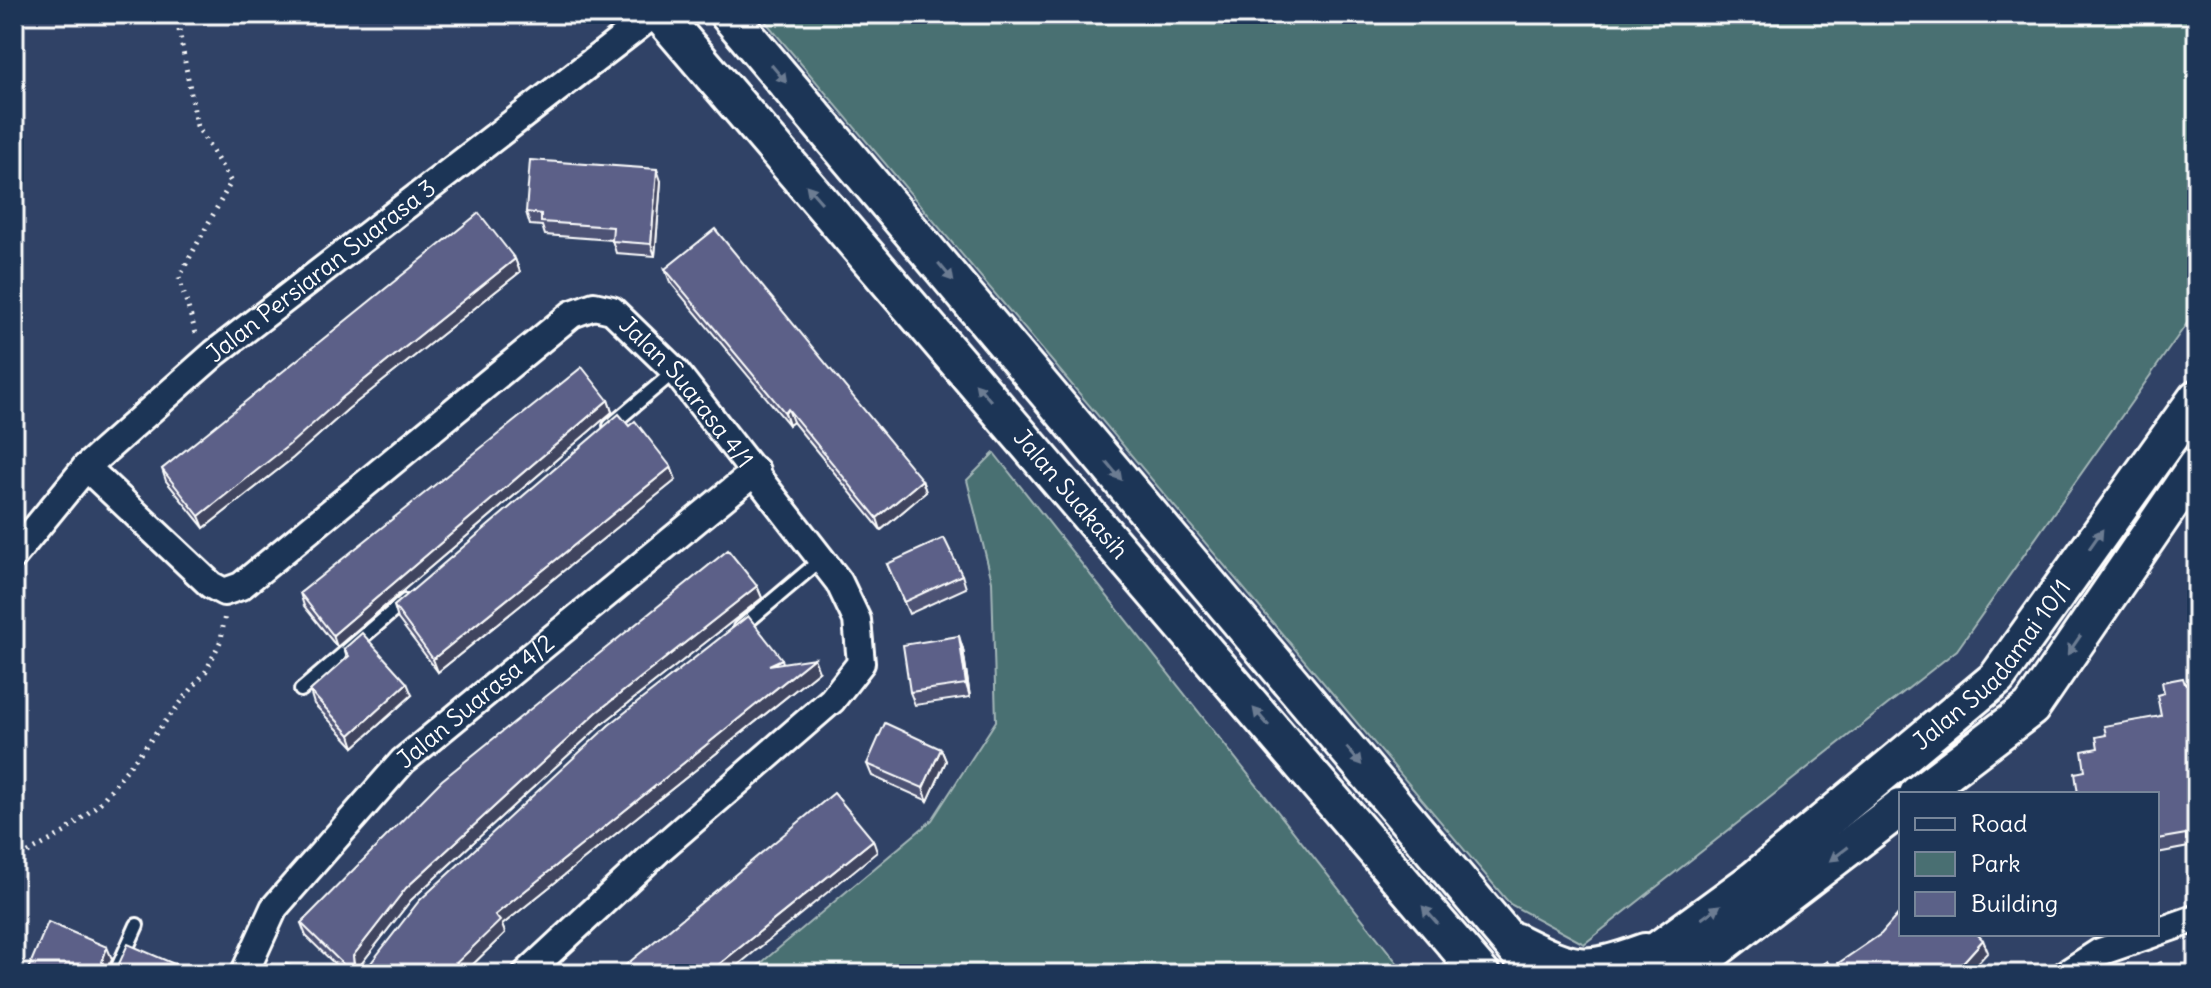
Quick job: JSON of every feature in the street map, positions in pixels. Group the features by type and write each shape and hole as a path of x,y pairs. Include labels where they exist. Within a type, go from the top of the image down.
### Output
{"main road":[{"name":"Jalan Suakasih","path":"660,14 1481,974"},
{"name":"Jalan Suakasih","path":"728,14 1537,974"},
{"name":"Jalan Suadamai 10/1","path":"1684,964 1755,879 1997,678 2197,398"},
{"name":"Jalan Suadamai 10/1","path":"1921,792 2031,708 2197,465"},
{"name":"Jalan Suadamai 10/1","path":"1625,974 1684,964 1899,808"},
{"path":"1508,938 1555,962 1598,969 1684,964"}],"street":[{"name":"Jalan Persiaran Suarasa 3","path":"14,555 86,467 215,353 654,14"},
{"name":"Jalan Suarasa 4/1","path":"224,592 241,586 572,314 594,306 612,310 675,371 756,471 839,582 857,620 861,663 832,700 660,849 526,974"},
{"path":"86,467 211,585 224,592"},
{"name":"Jalan Suarasa 4/2","path":"244,974 274,908 403,761 756,471"},
{"path":"2159,932 2197,918"},
{"path":"2066,974 2100,952 2146,936"}],"lane":[{"path":"603,433 675,371"},
{"path":"726,639 823,558"},
{"path":"301,690 421,587"},
{"path":"115,974 137,925"}],"path":[{"path":"176,14 197,126 231,182 179,277 195,335 215,353"},
{"path":"14,861 65,832 100,803 206,671 221,640 224,592"}],"green space":[{"path":"759,14 2197,14 2197,309 1957,650 1584,944 1510,904"},
{"path":"994,453 1406,974 748,974 932,820 996,721 992,581 967,480"}],"building":[{"path":"530,160 657,169 651,244 612,241 613,227 541,222 541,214 526,212"},
{"path":"479,213 515,259 199,516 162,469"},
{"path":"715,229 922,480 877,518 788,409 785,413 665,269"},
{"path":"582,367 608,400 333,635 300,593"},
{"path":"619,414 629,426 635,421 671,467 433,659 394,606"},
{"path":"944,538 962,575 904,602 887,564"},
{"path":"728,550 757,586 597,712 406,888 353,956 354,968 367,968 419,901 609,725 748,616 782,659 769,665 814,658 495,915 500,921 445,974 436,968 433,974 353,974 301,923 442,780"},
{"path":"2193,599 2197,599 2197,624 2194,624"},
{"path":"362,633 407,683 350,735 310,691 349,656 344,649"},
{"path":"959,636 966,684 910,692 903,645"},
{"path":"2183,678 2185,684 2197,682 2197,839 2186,840 2186,834 2159,839 2159,792 2078,792 2075,773 2085,771 2082,751 2098,748 2096,737 2106,735 2104,726 2161,716 2157,695 2164,693 2162,682"},
{"path":"885,723 941,749 923,788 867,764"},
{"path":"834,793 873,840 707,974 615,974"},
{"path":"1899,913 1899,936 1979,936 1983,940 1957,969 1963,974 1808,974 1827,961 1831,968 1881,934"},
{"path":"48,922 107,947 102,962 108,970 118,966 128,944 179,966 175,974 26,974"},
{"path":"2161,962 2167,974 2133,974"},
{"path":"286,964 309,974 281,974"}]}
